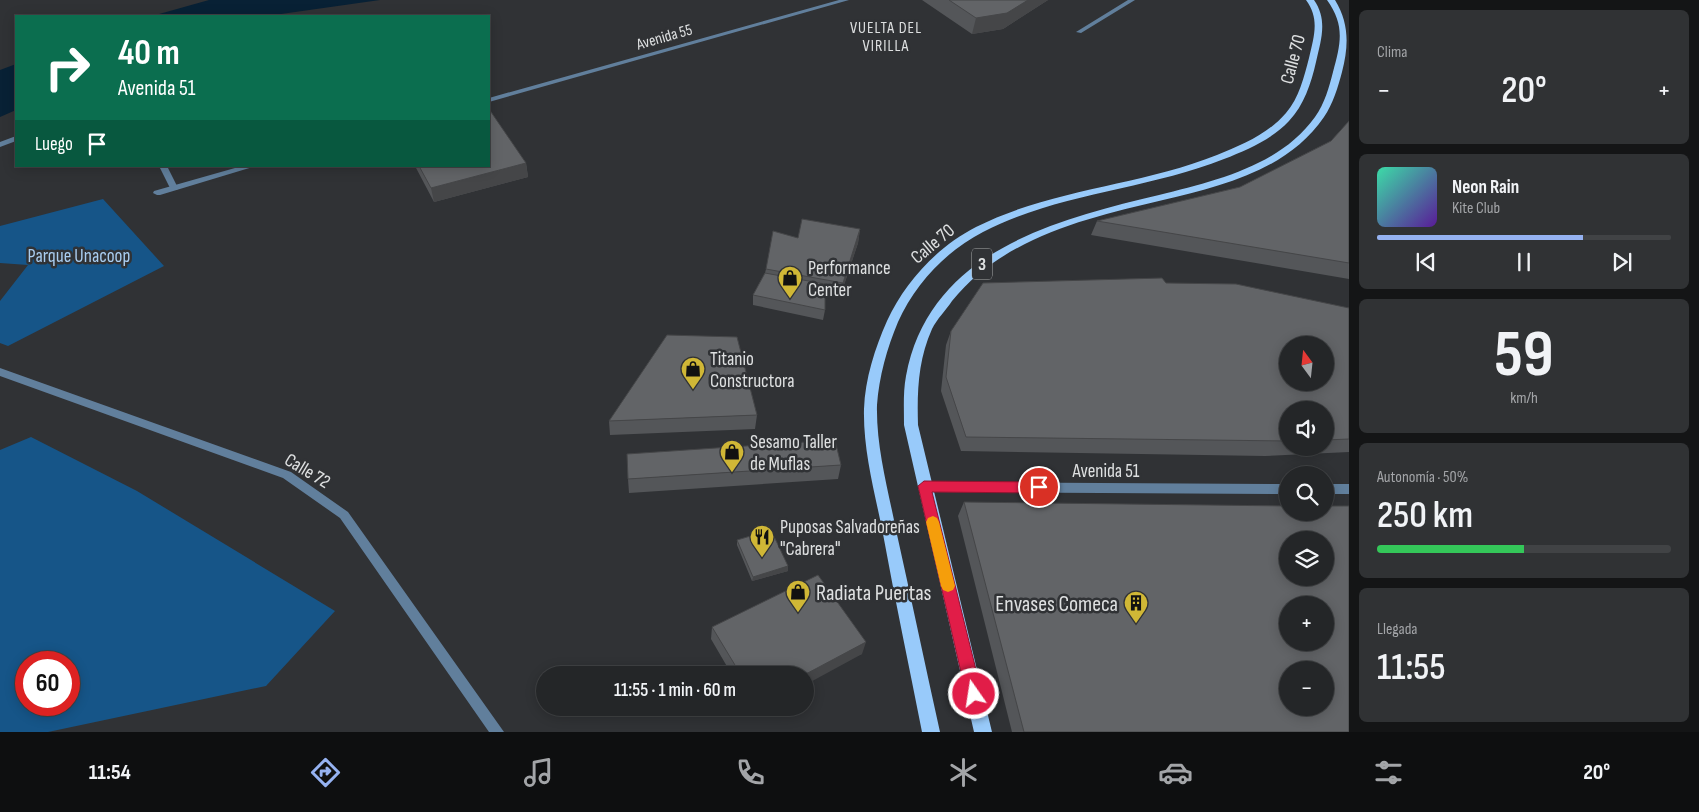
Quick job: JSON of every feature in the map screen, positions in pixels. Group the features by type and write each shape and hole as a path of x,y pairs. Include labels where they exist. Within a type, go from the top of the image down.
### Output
{"main road":[{"name":"Calle 70","path":"931,732 880,484 870,418 874,375 893,321 913,285 939,258 980,229 1030,210 1172,175 1212,162 1270,133 1290,114 1304,93 1321,23 1315,6 1310,0"},
{"name":"3","path":"983,732 911,425 912,378 926,329 951,292 983,263 1019,240 1065,222 1113,208 1218,183 1245,174 1277,157 1300,139 1317,122 1330,101 1346,38 1341,12 1332,0"}],"street":[{"name":"Avenida 55","path":"490,100 846,0"},
{"path":"1079,32 1132,0"},
{"path":"0,145 15,138"},
{"path":"164,167 174,188"},
{"path":"157,193 248,167"},
{"name":"Calle 72","path":"0,372 288,475 344,515 497,732"},
{"name":"Avenida 51","path":"924,486 1279,489"},
{"path":"1334,489 1349,489"}],"green space":[{"name":"Parque Unacoop","path":"103,199 164,266 8,346 0,343 0,301 28,265 0,263 0,226"},
{"path":"31,437 137,491 335,611 266,686 48,732 0,732 0,450"}],"shaded area":[{"path":"209,0 380,0 274,15 156,15"},
{"path":"15,64 15,110 0,117 0,70"}],"building":[{"path":"949,0 1028,0 1007,13 976,18"},
{"path":"490,110 526,163 431,188 420,167 490,167"},
{"path":"1349,121 1349,263 1097,221 1240,187 1331,141"},
{"path":"802,219 860,229 843,283 766,269 773,231 798,238"},
{"path":"765,273 825,284 825,310 753,295"},
{"path":"1162,278 1166,283 1236,284 1349,308 1349,439 1334,440 1334,401 1279,401 1279,441 966,437 946,377 951,331 983,283"},
{"name":"Titanio Constructora","path":"667,335 737,337 757,415 609,421"},
{"path":"835,440 841,465 628,479 627,454"},
{"name":"Envases Comeca","path":"964,502 1279,506 1279,521 1334,521 1334,506 1349,506 1349,732 1024,732"},
{"name":"Puposas Salvadoreñas \"Cabrera\"","path":"771,530 788,566 753,577 737,540"},
{"name":"Radiata Puertas","path":"818,575 866,642 814,670 814,666 736,666 712,627"}],"slow traffic":[{"path":"933,522 948,586"}],"place":[{"name":"Performance Center","path":"790,299"},
{"name":"Titanio Constructora","path":"693,390"},
{"name":"Sesamo Taller de Muflas","path":"732,473"},
{"name":"Puposas Salvadoreñas \"Cabrera\"","path":"762,558"},
{"name":"Radiata Puertas","path":"798,613"},
{"name":"Envases Comeca","path":"1136,624"}],"district":[{"name":"VUELTA DEL VIRILLA","path":"886,36"}],"route":[{"path":"974,694 924,486 1039,487"}]}
